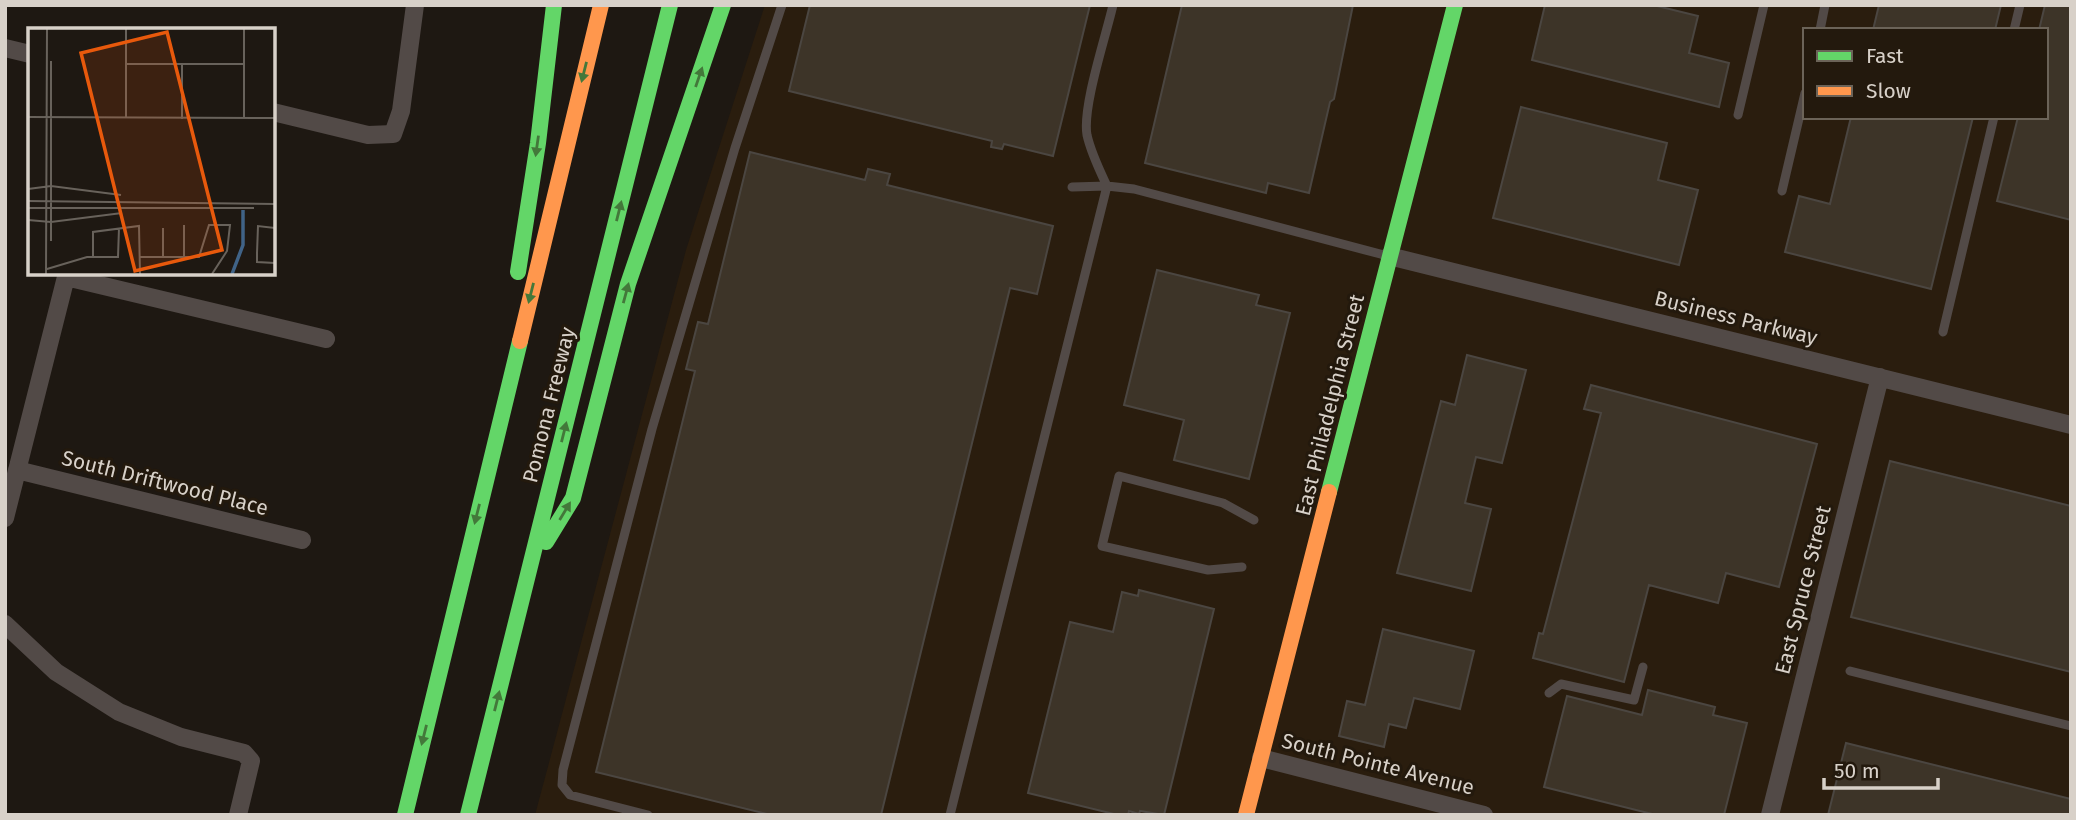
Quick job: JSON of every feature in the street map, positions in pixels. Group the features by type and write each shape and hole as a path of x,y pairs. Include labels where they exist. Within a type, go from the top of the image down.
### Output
{"main road":[{"path":"487,475 538,143 554,5"},
{"name":"Pomona Freeway","path":"405,815 601,5"},
{"name":"Pomona Freeway","path":"468,815 670,5"},
{"path":"530,570 573,498 628,285 723,5"},
{"name":"East Philadelphia Street","path":"1246,815 1455,5"}],"street":[{"path":"275,112 368,135 393,134 401,111 415,5"},
{"path":"5,48 28,54"},
{"name":"Business Parkway","path":"1389,256 2071,425"},
{"path":"5,518 67,275 326,339"},
{"name":"East Spruce Street","path":"1770,815 1880,377"},
{"name":"South Driftwood Place","path":"17,470 302,540"},
{"path":"5,624 56,671 119,712 181,737 244,754 251,761 237,815"},
{"name":"South Pointe Avenue","path":"1261,758 1484,815"}],"lane":[{"path":"648,815 570,795 562,785 563,770 652,429 735,148 782,5"},
{"path":"950,815 1107,186 1093,156 1087,132 1087,109 1113,5"},
{"path":"1738,115 1764,5"},
{"path":"1820,28 1825,5"},
{"path":"2014,28 2020,5"},
{"path":"1782,191 1803,102"},
{"path":"1943,332 1994,119"},
{"path":"1072,187 1107,186 1134,190 1389,256"},
{"path":"1242,567 1208,570 1102,546 1119,476 1223,503 1254,520"},
{"path":"1549,693 1561,684 1634,700 1643,667"},
{"path":"1850,671 2071,726"}],"shaded area":[{"path":"765,5 2071,5 2071,815 535,815 686,250"}],"building":[{"path":"810,5 1090,5 1053,156 1004,144 1002,149 991,147 992,141 789,91"},
{"path":"1182,5 1353,5 1334,99 1330,102 1309,193 1268,183 1266,193 1145,163"},
{"path":"1545,5 1653,5 1698,16 1689,53 1729,63 1719,107 1532,60"},
{"path":"1879,5 2001,5 1995,28 1873,28"},
{"path":"2045,5 2071,5 2071,220 1997,201 2018,119 2048,119 2048,28 2039,28"},
{"path":"1521,107 1667,143 1658,180 1698,190 1679,265 1493,218"},
{"path":"1851,119 1973,119 1931,289 1785,252 1799,196 1830,204"},
{"path":"750,152 865,180 868,169 890,174 887,185 1053,226 1037,294 1010,288 881,815 771,815 596,772 695,371 686,369 698,322 708,324"},
{"path":"1157,270 1259,295 1256,305 1290,313 1249,479 1174,460 1184,420 1124,405"},
{"path":"1467,355 1526,370 1502,463 1476,457 1465,503 1491,509 1471,591 1397,573 1441,401 1455,405"},
{"path":"1591,385 1817,444 1779,587 1726,573 1718,603 1649,585 1624,682 1533,658 1539,633 1543,634 1601,413 1584,409"},
{"path":"1890,461 2071,506 2071,672 1851,617"},
{"path":"1139,590 1214,609 1164,815 1129,811 1128,815 1118,815 1028,793 1070,622 1113,632 1122,592 1138,596"},
{"path":"1383,629 1474,651 1460,709 1414,698 1406,728 1389,724 1384,747 1339,736 1347,701 1365,705"},
{"path":"1648,690 1715,707 1713,715 1747,723 1724,815 1656,815 1544,787 1567,696 1642,715"},
{"path":"1846,743 2071,799 2071,815 1828,815"}],"traffic: fast":[{"path":"518,272 538,143 554,5"},
{"path":"468,815 670,5"},
{"path":"546,542 573,498 628,284 723,5"},
{"path":"1329,492 1455,5"},
{"path":"405,815 520,341"}],"traffic: slow":[{"path":"520,341 601,5"},
{"path":"1246,815 1329,492"}]}
